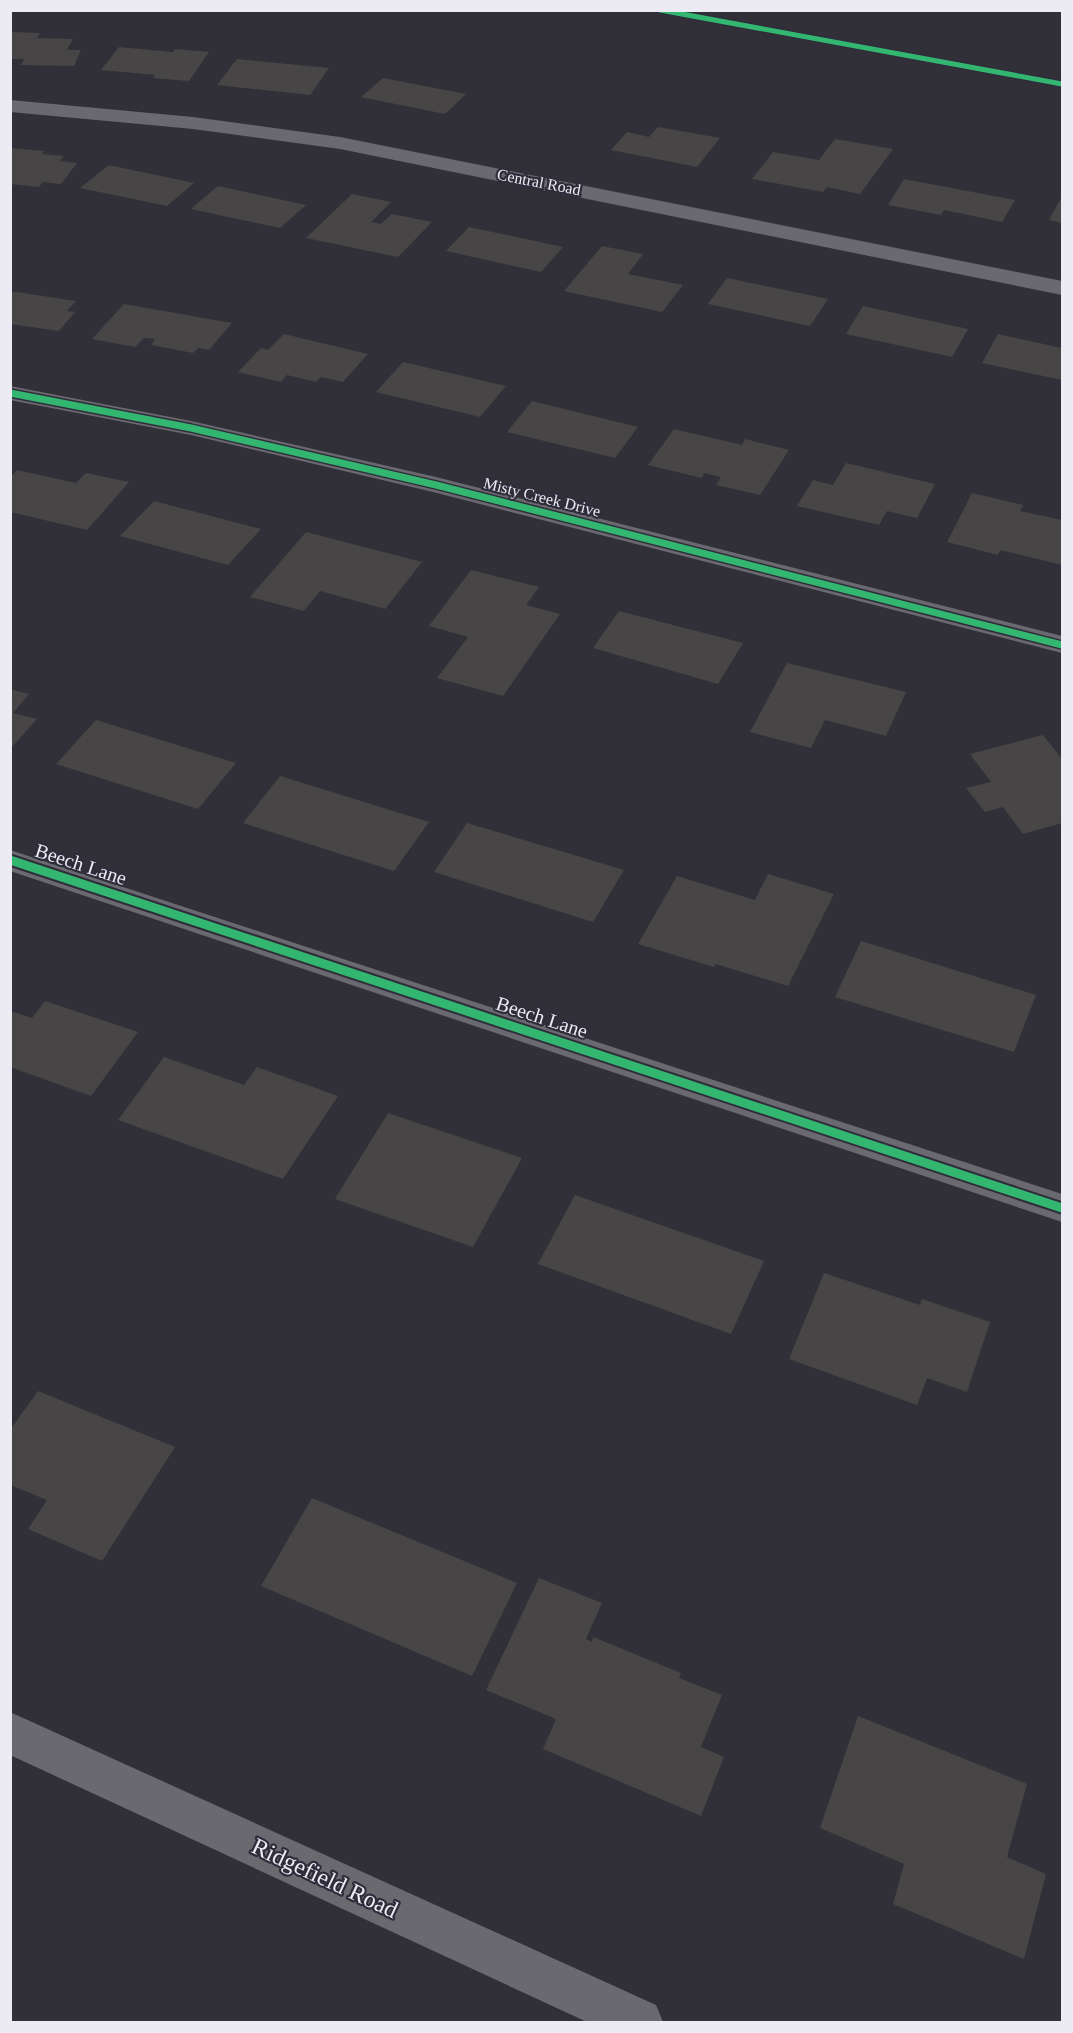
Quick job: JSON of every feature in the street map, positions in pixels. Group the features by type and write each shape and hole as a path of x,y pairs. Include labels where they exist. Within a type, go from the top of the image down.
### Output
{"street":[{"name":"Central Road","path":"10,106 193,123 340,143 1062,288"},
{"name":"Misty Creek Drive","path":"10,393 191,428 436,485 1062,645"},
{"name":"Beech Lane","path":"10,860 1062,1208"},
{"name":"Ridgefield Road","path":"10,1732 639,2022"}],"building":[{"path":"12,32 40,33 37,38 73,39 67,50 81,50 74,66 21,65 24,59 10,59"},
{"path":"119,47 173,52 175,49 209,52 189,81 101,70"},
{"path":"237,59 329,68 310,95 217,85"},
{"path":"383,78 466,94 445,114 361,97"},
{"path":"658,127 720,138 697,167 611,150 627,132 649,137"},
{"path":"835,139 893,149 860,194 827,187 823,192 752,179 773,152 819,160"},
{"path":"10,148 44,151 42,154 64,156 60,161 77,163 61,184 43,182 39,187 10,184"},
{"path":"109,165 194,183 167,206 80,188"},
{"path":"904,179 1015,200 1002,222 944,210 941,215 888,205"},
{"path":"218,186 306,205 280,228 191,209"},
{"path":"352,194 391,202 371,222 381,224 392,214 432,222 398,257 306,238"},
{"path":"1062,196 1062,223 1049,220"},
{"path":"469,227 563,247 541,272 446,251"},
{"path":"602,246 643,254 628,274 683,285 662,312 564,291"},
{"path":"727,278 828,299 810,326 708,304"},
{"path":"10,291 76,301 67,311 75,312 59,331 10,324"},
{"path":"124,304 232,323 209,350 198,348 193,353 151,345 155,339 144,338 135,347 92,339"},
{"path":"863,306 968,329 952,357 846,334"},
{"path":"284,334 368,354 343,382 321,377 316,382 287,375 281,382 238,372 261,348 268,350"},
{"path":"998,334 1062,348 1062,380 982,363"},
{"path":"403,362 506,386 480,417 376,392"},
{"path":"532,401 638,427 615,458 507,432"},
{"path":"674,429 742,445 745,439 789,450 760,495 716,485 721,477 704,473 702,478 648,465"},
{"path":"846,463 935,484 917,518 887,511 879,525 797,506 813,480 833,485"},
{"path":"17,470 76,483 86,473 129,482 87,530 10,512 10,477"},
{"path":"972,493 1023,505 1020,511 1062,520 1062,565 1000,550 998,555 947,542"},
{"path":"154,501 261,529 228,565 120,536"},
{"path":"306,532 422,562 385,609 320,591 304,611 250,597"},
{"path":"471,570 539,587 526,605 560,614 503,696 437,678 468,637 429,626"},
{"path":"619,611 743,643 718,684 593,648"},
{"path":"787,663 906,692 886,736 825,720 811,748 750,732"},
{"path":"10,689 29,694 13,713 37,719 10,749"},
{"path":"96,720 236,763 198,809 56,764"},
{"path":"1043,735 1062,759 1062,823 1023,834 1003,807 985,812 966,788 991,782 970,754"},
{"path":"280,776 429,822 394,871 243,823"},
{"path":"467,823 624,870 593,922 434,872"},
{"path":"768,874 834,894 788,986 638,944 677,876 755,900"},
{"path":"861,941 1036,995 1014,1052 835,997"},
{"path":"45,1001 138,1032 91,1096 10,1067 10,1011 32,1018"},
{"path":"164,1057 244,1085 257,1067 338,1096 283,1179 118,1120"},
{"path":"388,1113 522,1158 473,1247 335,1199"},
{"path":"575,1195 764,1261 731,1334 538,1264"},
{"path":"824,1273 920,1305 922,1299 990,1322 967,1392 927,1378 917,1405 789,1359"},
{"path":"38,1391 175,1447 102,1561 28,1529 47,1500 10,1485 10,1430"},
{"path":"312,1498 517,1583 472,1676 261,1586"},
{"path":"539,1578 602,1603 586,1639 592,1642 593,1637 681,1673 679,1678 722,1695 701,1747 724,1757 701,1816 543,1749 556,1719 486,1690"},
{"path":"858,1716 1027,1784 1007,1857 1046,1874 1024,1959 893,1904 904,1864 820,1828"}],"cycle path":[{"path":"660,10 1062,84"},
{"path":"10,393 191,428 436,485 1062,645"},
{"path":"10,860 1062,1208"}]}
